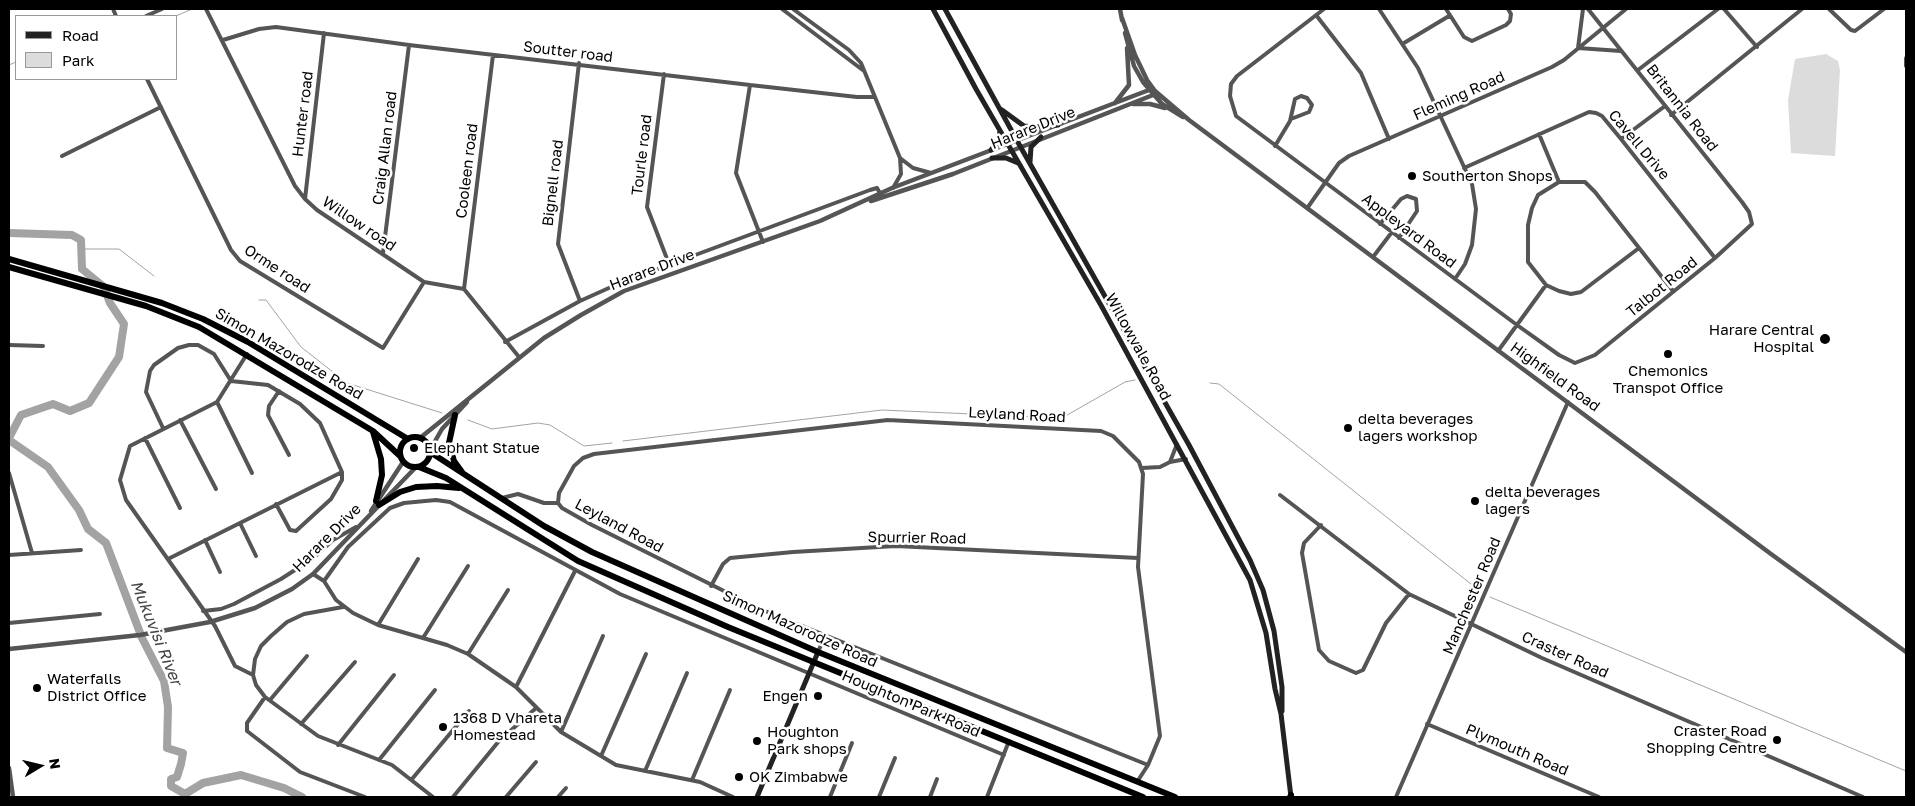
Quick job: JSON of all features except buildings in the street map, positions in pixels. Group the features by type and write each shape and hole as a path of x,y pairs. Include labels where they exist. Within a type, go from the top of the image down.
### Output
{"highway":[{"name":"Simon Mazorodze Road","path":"9,259 78,282 115,298 160,311 199,327 373,431 402,459 463,489 578,561 775,646 1143,797"},
{"name":"Simon Mazorodze Road","path":"9,267 117,290 185,311 226,330 408,439"},
{"path":"455,415 448,443 454,461 466,477"},
{"path":"373,431 381,459 382,475 377,503"},
{"name":"Simon Mazorodze Road","path":"420,438 430,451 466,477 592,552 818,652 1175,797"},
{"path":"402,459 401,446 408,439 420,438"},
{"path":"417,467 427,461 430,451"},
{"path":"377,503 416,487 437,486 463,489"}],"main road":[{"name":"Willowvale Road","path":"933,9 1186,459 1231,541 1255,593 1266,633 1281,714 1291,797"},
{"name":"Willowvale Road","path":"946,9 1031,167 1189,445 1254,568 1263,590 1274,631 1282,687 1281,714"},
{"path":"1000,108 1024,126 1058,125"},
{"path":"991,150 1000,139 1000,129"},
{"path":"1031,167 1029,152 1041,137"},
{"path":"992,158 1006,158 1020,165"},
{"path":"757,797 818,652"}],"street":[{"path":"148,15 162,9"},
{"name":"Willow road","path":"206,9 295,186 305,199 317,210 424,282 464,289"},
{"path":"782,9 866,72"},
{"path":"792,9 849,50 866,72 900,158 901,174 892,188"},
{"path":"1120,9 1134,66 1149,90 1154,93"},
{"path":"1324,9 1316,15 1360,72 1389,139"},
{"path":"1379,9 1404,43 1441,116 1472,184 1476,209 1472,245 1468,258 1455,279"},
{"path":"1446,9 1464,37 1472,41 1506,25 1510,21 1511,14 1508,9"},
{"path":"1583,9 1578,48 1621,51"},
{"name":"Britannia Road","path":"1588,9 1749,212 1752,224"},
{"name":"Fleming Road","path":"1308,208 1324,182 1342,160 1552,67 1626,9"},
{"path":"1638,70 1718,9"},
{"path":"1724,9 1757,48"},
{"path":"1672,115 1757,48 1800,9"},
{"path":"1829,9 1851,30 1855,31 1884,9"},
{"name":"Appleyard Road","path":"1316,15 1237,76 1231,86 1231,105 1240,120 1517,325 1567,360 1575,363 1582,362"},
{"path":"1404,43 1449,16"},
{"path":"1122,18 1141,69 1154,93"},
{"name":"Soutter road","path":"223,40 268,28 324,32 493,55 578,63 857,97 875,97"},
{"name":"Hunter road","path":"305,199 324,32"},
{"path":"1114,104 1129,85 1127,43"},
{"name":"Craig Allan road","path":"383,253 409,45"},
{"name":"Cooleen road","path":"464,289 493,55"},
{"path":"1906,58 1906,66"},
{"name":"Bignell road","path":"578,63 558,244 580,301"},
{"name":"Tourle road","path":"664,74 647,207 668,264"},
{"name":"Orme road","path":"148,80 231,250 240,260 383,348 424,282"},
{"path":"750,85 736,173 757,233 763,242"},
{"name":"Harare Drive","path":"420,438 519,357 581,314 624,291 763,242 865,202 953,174 992,158 1018,143 1058,125 1149,90"},
{"name":"Harare Drive","path":"1018,143 1041,137 1154,93"},
{"name":"Highfield Road","path":"1154,93 1168,110 1189,120"},
{"name":"Highfield Road","path":"1154,93 1498,351 1906,652"},
{"path":"1275,146 1291,119 1295,99 1301,96 1307,98 1312,105 1309,112 1291,119"},
{"path":"1127,104 1150,104 1168,110"},
{"path":"1621,140 1665,106"},
{"path":"62,156 161,107"},
{"name":"Cavell Drive","path":"1464,168 1589,112 1602,116 1716,258"},
{"path":"1539,134 1559,182"},
{"name":"Harare Drive","path":"865,202 892,188 991,150 1010,147"},
{"path":"900,158 913,168 933,173"},
{"path":"1639,248 1581,292 1566,294 1546,286 1532,269 1527,259 1528,225 1532,208 1538,195 1559,182 1582,181 1588,184 1639,248 1673,291"},
{"path":"505,342 580,301 668,264 757,233 870,190 877,188 880,193"},
{"path":"1380,224 1401,199 1407,196 1416,199 1417,211 1399,238"},
{"name":"Talbot Road","path":"1582,362 1595,355 1716,258 1752,224"},
{"path":"1373,257 1392,232"},
{"path":"1498,351 1546,286"},
{"path":"464,289 519,357"},
{"path":"9,345 43,346"},
{"path":"164,428 146,392 148,379 154,365 178,348 198,345 214,354 231,381"},
{"path":"247,354 217,402 145,438 128,450 120,486 126,500 210,622 215,626 235,666 253,675"},
{"path":"231,381 268,384 316,418 342,472 341,485 331,499 296,531 290,530 276,504"},
{"path":"279,391 269,406 268,415 289,454"},
{"name":"Harare Drive","path":"430,451 442,429 470,399"},
{"path":"217,402 252,473"},
{"name":"Manchester Road","path":"1396,797 1568,402"},
{"path":"180,420 216,489"},
{"name":"Leyland Road","path":"1142,468 1113,436 1101,431 967,423 873,421 594,454 583,458 574,466 559,493 558,503 562,508 592,526 760,610 1148,765"},
{"path":"145,438 180,508"},
{"path":"1170,462 1177,444"},
{"path":"377,503 402,459"},
{"path":"1137,782 1148,765 1160,736 1138,558 1142,468 1160,467 1170,462 1186,459"},
{"name":"Harare Drive","path":"9,649 166,630 210,622 255,608 292,589 313,574 377,503 417,467"},
{"path":"168,559 342,472"},
{"path":"9,473 32,553"},
{"path":"501,498 518,494 544,502 558,503"},
{"name":"Craster Road","path":"1280,495 1409,594 1472,625 1857,796 1863,797"},
{"name":"Houghton Park Road","path":"324,581 348,547 390,508 404,503 436,500 450,502 620,594 1004,755"},
{"path":"240,523 256,556"},
{"path":"1321,525 1304,543 1302,553 1319,650 1329,661 1356,673 1363,670 1386,623 1409,594"},
{"path":"203,611 221,609 234,604 281,579 312,559 333,540 356,527"},
{"path":"205,540 220,572"},
{"name":"Spurrier Road","path":"711,586 723,564 730,558 793,552 896,546 1138,558"},
{"path":"9,555 81,550"},
{"path":"378,625 418,559"},
{"path":"423,638 468,566"},
{"path":"516,687 575,571"},
{"path":"313,574 324,581 329,592 343,607 378,625 468,654 516,687 535,708 562,732 622,767 692,780 733,797"},
{"path":"468,654 508,590"},
{"path":"343,607 314,610 287,622 261,646 255,659 253,675 256,685 265,697 301,724 338,745 392,765 412,779 432,797"},
{"path":"9,623 100,614"},
{"path":"562,732 603,636"},
{"path":"818,652 825,636"},
{"path":"771,658 775,646"},
{"path":"602,756 646,654"},
{"path":"270,700 307,656"},
{"path":"301,724 355,662"},
{"path":"645,771 687,673"},
{"path":"338,745 394,675"},
{"path":"379,760 435,690"},
{"path":"692,780 730,690"},
{"path":"265,697 247,723 247,732 300,772 365,797"},
{"path":"453,797 502,737 535,708"},
{"path":"412,779 469,711"},
{"name":"Plymouth Road","path":"1427,724 1599,797"},
{"path":"987,797 1009,741"},
{"path":"830,797 852,744"},
{"path":"879,797 895,758"},
{"path":"506,797 536,762"},
{"path":"9,768 14,797"},
{"path":"930,797 937,778"},
{"path":"558,797 566,788"}],"green space":[{"path":"1826,54 1838,61 1840,70 1835,156 1791,153 1788,100 1795,59"}],"waterway":[{"path":"178,15 192,9"},
{"path":"9,65 15,62"},
{"name":"Mukuvisi River","path":"9,233 72,235 81,240 82,269 104,287 110,303 124,324 119,357 89,403 70,411 53,404 21,415 9,438"},
{"path":"80,249 119,249 154,276"},
{"path":"259,300 266,300 301,347 347,383 442,413"},
{"path":"623,441 882,410 1062,418 1125,382 1135,380"},
{"path":"1210,383 1219,384 1481,592"},
{"path":"468,420 492,429 538,423 550,425 584,446 612,443"},
{"name":"Mukuvisi River","path":"9,440 48,467 79,510 88,529 106,543 142,638 164,681 168,707 167,748 183,753 177,777 171,779 171,786 185,794 203,783 241,775 284,788 302,797"},
{"path":"1490,597 1906,771"}],"place":[{"name":"Southerton Shops","path":"1412,176"},
{"name":"Harare Central Hospital","path":"1825,339"},
{"name":"Chemonics Transpot Office","path":"1668,354"},
{"name":"delta beverages lagers workshop","path":"1348,428"},
{"name":"Elephant Statue","path":"414,448"},
{"name":"delta beverages lagers","path":"1475,501"},
{"name":"Waterfalls District Office","path":"37,688"},
{"name":"Engen","path":"818,696"},
{"name":"1368 D Vhareta Homestead","path":"443,727"},
{"name":"Craster Road Shopping Centre","path":"1777,740"},
{"name":"Houghton Park shops","path":"757,741"},
{"name":"OK Zimbabwe","path":"739,777"}]}
